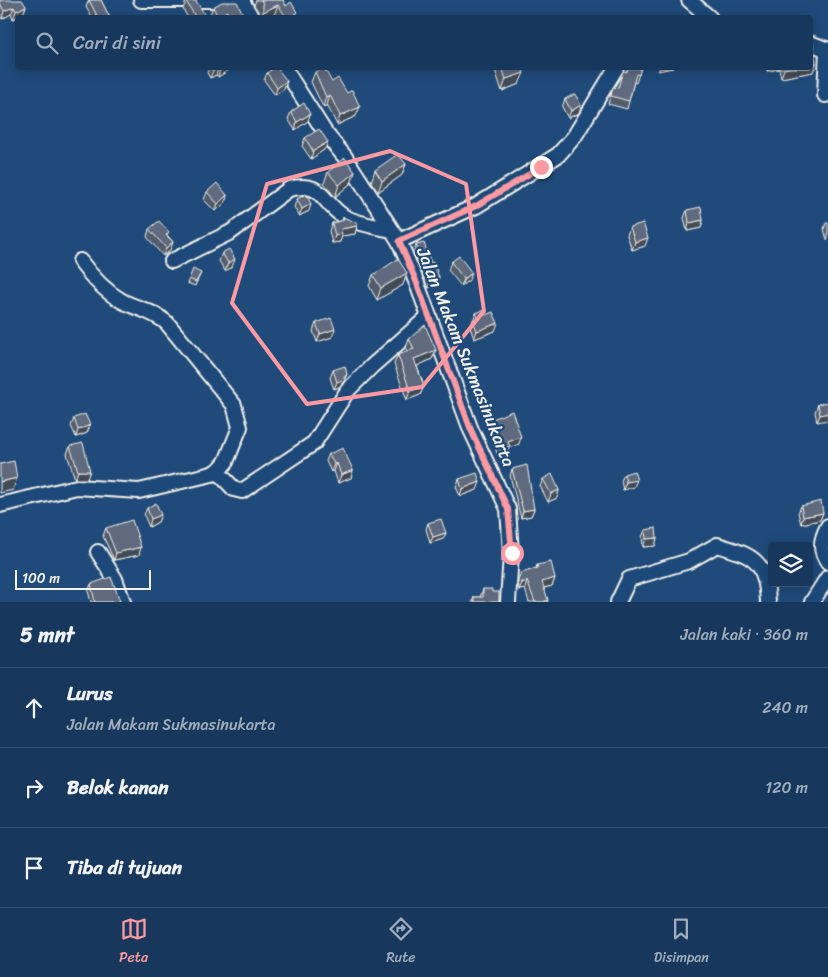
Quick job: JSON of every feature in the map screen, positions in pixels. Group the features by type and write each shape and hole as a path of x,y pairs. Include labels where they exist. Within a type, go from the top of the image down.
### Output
{"street":[{"path":"141,0 242,0 250,15"},
{"path":"689,0 702,15"},
{"path":"813,44 827,50 825,95"},
{"name":"Jalan Makam Sukmasinukarta","path":"285,70 326,134 345,157 395,236 471,430 508,509 512,553 508,602"},
{"path":"172,261 231,232 289,189 310,187 322,193 343,217 395,236 476,206 558,155 574,137 615,70"},
{"path":"0,505 77,487 139,491 186,481 217,471 226,462 240,427 234,405 167,323 156,314 120,300 90,275 80,261"},
{"path":"217,471 234,489 242,490 314,443 348,390 372,366 428,317"},
{"path":"828,526 821,543 823,555 828,562"},
{"path":"618,602 629,578 689,561 717,545 740,551 759,564 765,574 768,602"},
{"path":"98,552 115,580 123,602"},
{"path":"812,602 828,577"}],"highlighted area":[{"path":"390,151 466,184 484,311 422,387 307,404 232,303 267,184"}],"building":[{"path":"0,0 22,0 26,6 16,11 14,7 4,11"},
{"path":"89,0 101,0 108,15 96,15"},
{"path":"261,0 283,0 286,6 291,2 297,12 294,15 285,15 278,5 263,12"},
{"path":"186,1 196,1 205,15 194,15"},
{"path":"222,2 237,2 243,14 247,15 233,15 232,12 229,14 227,11 217,15 213,7"},
{"path":"813,42 816,63 813,64"},
{"path":"271,70 279,70 287,81 277,88 267,73"},
{"path":"325,70 332,82 338,78 347,93 352,90 360,107 340,116 330,95 326,97 315,72"},
{"path":"503,70 523,70 524,73 506,79"},
{"path":"628,70 640,70 639,75 636,74 629,101 611,96 613,87 618,88 623,71 627,72"},
{"path":"575,94 581,105 571,111 565,99"},
{"path":"304,103 310,114 297,122 291,112"},
{"path":"319,129 328,142 313,151 305,138"},
{"path":"398,154 406,164 382,181 375,170"},
{"path":"345,158 355,172 339,185 328,172"},
{"path":"217,183 227,195 218,204 207,192"},
{"path":"306,194 311,204 302,209 297,199"},
{"path":"701,207 703,220 689,223 687,210"},
{"path":"343,217 357,223 357,226 341,229 342,234 335,236 332,223 344,220"},
{"path":"159,221 169,232 166,235 173,242 166,248 149,229"},
{"path":"643,223 648,238 635,242 630,227"},
{"path":"424,243 431,263 433,262 439,277 431,280 416,245"},
{"path":"229,249 235,259 228,263 222,253"},
{"path":"459,256 472,273 464,279 451,262"},
{"path":"398,259 407,273 381,288 373,275"},
{"path":"193,269 201,273 196,282 189,279"},
{"path":"483,310 485,315 493,312 498,323 477,331 473,320 478,318 476,313"},
{"path":"331,318 335,329 320,334 316,323"},
{"path":"425,325 436,350 414,359 424,386 410,391 398,355 414,349 409,339"},
{"path":"345,366 347,374 342,380 337,382 333,370"},
{"path":"828,402 828,413 820,415 818,404"},
{"path":"512,411 521,437 508,442 510,446 501,449 490,420"},
{"path":"85,414 90,425 78,430 74,418"},
{"path":"83,443 90,471 78,471 70,446"},
{"path":"343,448 353,470 341,475 337,463 334,464 329,454"},
{"path":"14,461 17,478 0,482 0,464"},
{"path":"527,465 534,509 523,511 512,469"},
{"path":"634,471 637,480 626,482 624,474"},
{"path":"477,473 480,482 462,489 459,479"},
{"path":"552,474 559,490 551,494 543,479"},
{"path":"821,501 823,513 803,517 801,506"},
{"path":"156,503 161,515 151,519 147,508"},
{"path":"441,519 446,533 433,537 428,523"},
{"path":"132,520 141,547 116,553 106,528"},
{"path":"656,528 657,538 646,539 645,530"},
{"path":"551,562 555,578 542,582 548,600 535,602 527,581 522,583 521,573 538,568 537,565"},
{"path":"111,577 120,601 95,602 91,584"},
{"path":"483,589 492,589 492,592 499,592 499,602 474,602 474,597 483,597"}],"route":[{"path":"512,553 508,509 471,430 416,281 399,241 476,206 541,167"}]}
